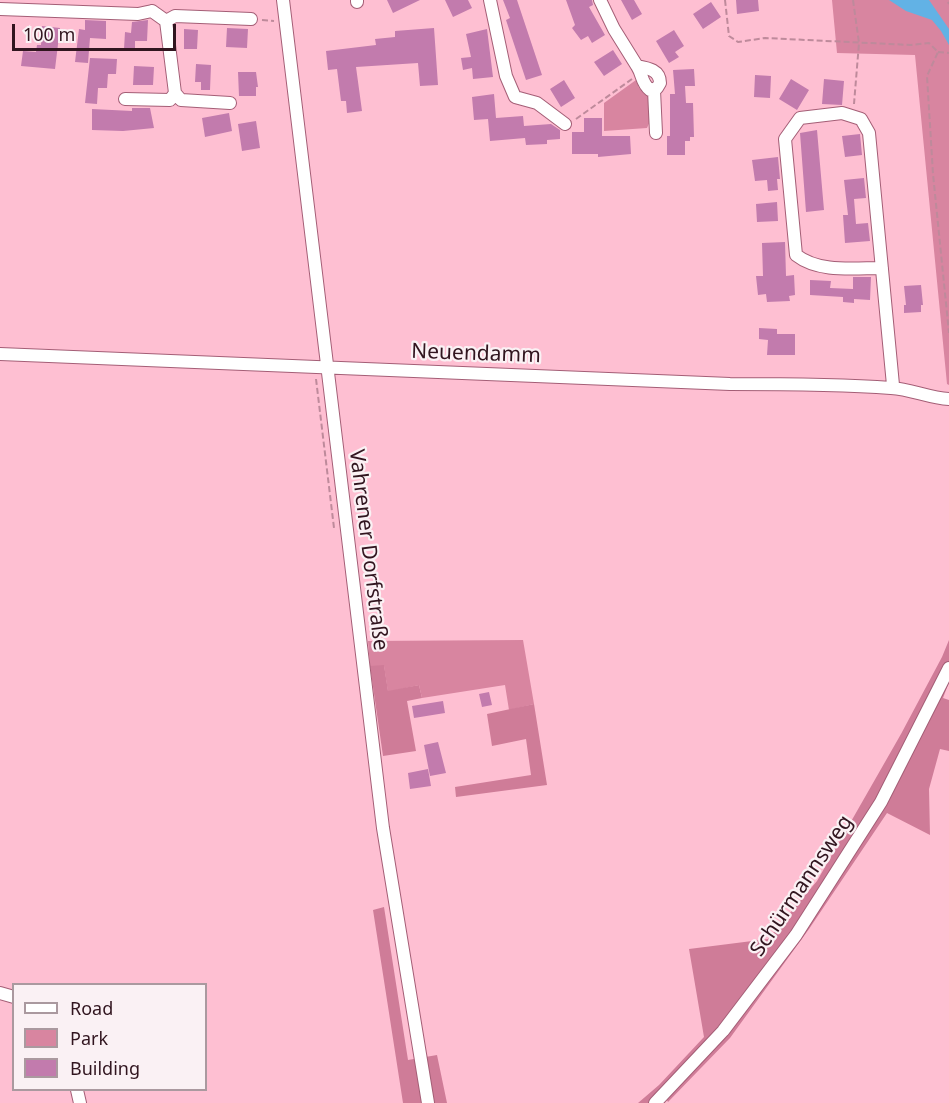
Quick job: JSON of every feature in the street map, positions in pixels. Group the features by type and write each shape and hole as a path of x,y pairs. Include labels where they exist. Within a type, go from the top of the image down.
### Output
{"street":[{"name":"Vahrener Dorfstraße","path":"283,0 383,828 429,1103"},
{"path":"490,0 506,75 515,97 537,103 565,124"},
{"path":"600,0 614,29 639,70 652,69 658,74 660,83 654,90 656,133"},
{"path":"0,9 49,5 138,14 152,5 166,21 175,93 182,100 230,104"},
{"path":"166,21 175,16 251,20"},
{"path":"125,99 170,100 175,93"},
{"path":"882,268 815,267 796,255 785,139 800,118 842,113 861,119 869,133 882,268 893,388"},
{"name":"Neuendamm","path":"0,354 730,384 893,388 933,398 949,399"},
{"name":"Schürmannsweg","path":"655,1103 723,1031 796,935 881,802 949,668"}],"path":[{"path":"725,0 729,36 738,42 765,38 860,43 929,43 938,52 949,53"},
{"path":"853,0 860,43 853,117"},
{"path":"251,20 286,21"},
{"path":"938,52 927,76 933,174 938,203 945,311 949,333"},
{"path":"565,124 639,70"}],"green space":[{"path":"832,0 949,0 949,385 947,384 915,55 837,53"},
{"path":"636,80 639,88 649,95 651,119 647,128 604,131 604,103"},
{"path":"523,640 534,704 509,710 505,685 422,698 419,685 388,692 384,666 370,666 368,641"}],"shaded area":[{"path":"949,640 949,682 943,698 949,700 949,751 940,749 929,789 930,835 887,813 809,929 730,1038 668,1102 663,1093 651,1103 638,1103 659,1085 704,1037 689,949 768,939 817,881 901,734"},
{"path":"384,665 388,691 419,685 422,698 407,701 416,751 383,756 370,666"},
{"path":"534,704 547,785 456,797 455,787 531,775 526,739 492,746 487,714"},
{"path":"384,907 408,1060 437,1055 447,1103 403,1103 373,910"}],"water":[{"path":"889,0 929,0 949,29 949,45 932,20 906,11"}],"building":[{"path":"387,0 420,0 393,13"},
{"path":"445,0 468,0 472,8 453,17"},
{"path":"503,0 517,0 542,75 526,80 506,20 510,18"},
{"path":"566,0 592,0 593,5 589,7 605,35 592,43 588,36 581,40 572,28 575,25"},
{"path":"621,0 634,0 642,14 632,20"},
{"path":"736,0 758,0 759,11 737,14"},
{"path":"711,2 721,17 703,29 693,14"},
{"path":"85,20 106,21 106,39 90,38 88,63 75,62 79,29 85,30"},
{"path":"148,20 147,41 135,41 135,49 124,49 125,32 131,33 132,22"},
{"path":"42,26 60,28 55,69 21,66 23,51 36,52 37,45 41,45"},
{"path":"227,28 248,29 247,48 226,47"},
{"path":"434,28 438,85 420,86 418,63 356,67 362,111 347,113 346,101 341,101 337,69 328,70 326,51 376,45 375,39 395,37 395,31"},
{"path":"184,29 198,30 197,49 184,49"},
{"path":"487,29 493,77 473,79 472,68 463,70 461,58 471,57 466,34"},
{"path":"674,30 684,46 675,52 679,57 669,63 656,41"},
{"path":"613,50 622,64 604,76 594,62"},
{"path":"90,58 117,59 116,74 108,74 107,88 98,88 97,104 85,103"},
{"path":"196,64 211,65 210,90 201,90 201,82 195,82"},
{"path":"134,66 154,67 153,85 133,85"},
{"path":"694,69 695,86 685,86 686,103 693,103 694,137 690,137 690,141 685,141 685,155 667,155 667,136 670,136 670,94 675,94 673,70"},
{"path":"238,72 256,72 258,87 256,87 256,96 239,96"},
{"path":"755,75 771,76 770,98 754,97"},
{"path":"791,79 809,90 797,110 779,99"},
{"path":"824,79 844,81 842,105 822,104"},
{"path":"564,80 575,98 561,107 550,89"},
{"path":"494,94 496,118 523,116 524,126 551,124 560,130 560,139 547,140 547,144 526,145 525,138 490,141 488,119 474,120 472,97"},
{"path":"132,108 150,108 154,128 123,131 92,130 92,109 132,111"},
{"path":"229,113 232,131 205,137 202,118"},
{"path":"584,118 602,118 602,136 630,136 631,154 598,157 598,154 572,154 572,132 584,132"},
{"path":"256,121 260,148 242,151 238,124"},
{"path":"817,130 824,210 806,212 800,133"},
{"path":"860,134 862,155 845,157 842,136"},
{"path":"778,157 780,179 777,179 778,190 768,191 767,180 755,181 752,160"},
{"path":"864,178 866,198 854,199 856,224 868,223 870,241 845,243 843,215 848,215 844,180"},
{"path":"777,202 778,221 757,222 756,204"},
{"path":"785,242 786,276 794,275 795,295 789,296 790,301 767,302 766,294 758,295 756,276 763,276 762,243"},
{"path":"853,277 871,277 870,300 854,299 854,303 843,302 843,297 810,295 810,280 831,281 830,288 853,289"},
{"path":"921,285 923,305 921,305 921,312 904,313 904,305 906,305 904,286"},
{"path":"759,328 777,329 777,334 795,334 795,355 767,355 768,340 759,339"},
{"path":"489,692 492,705 482,707 479,694"},
{"path":"443,701 445,713 414,718 412,706"},
{"path":"438,742 446,773 430,776 424,745"},
{"path":"428,769 431,786 410,789 408,773"}]}
